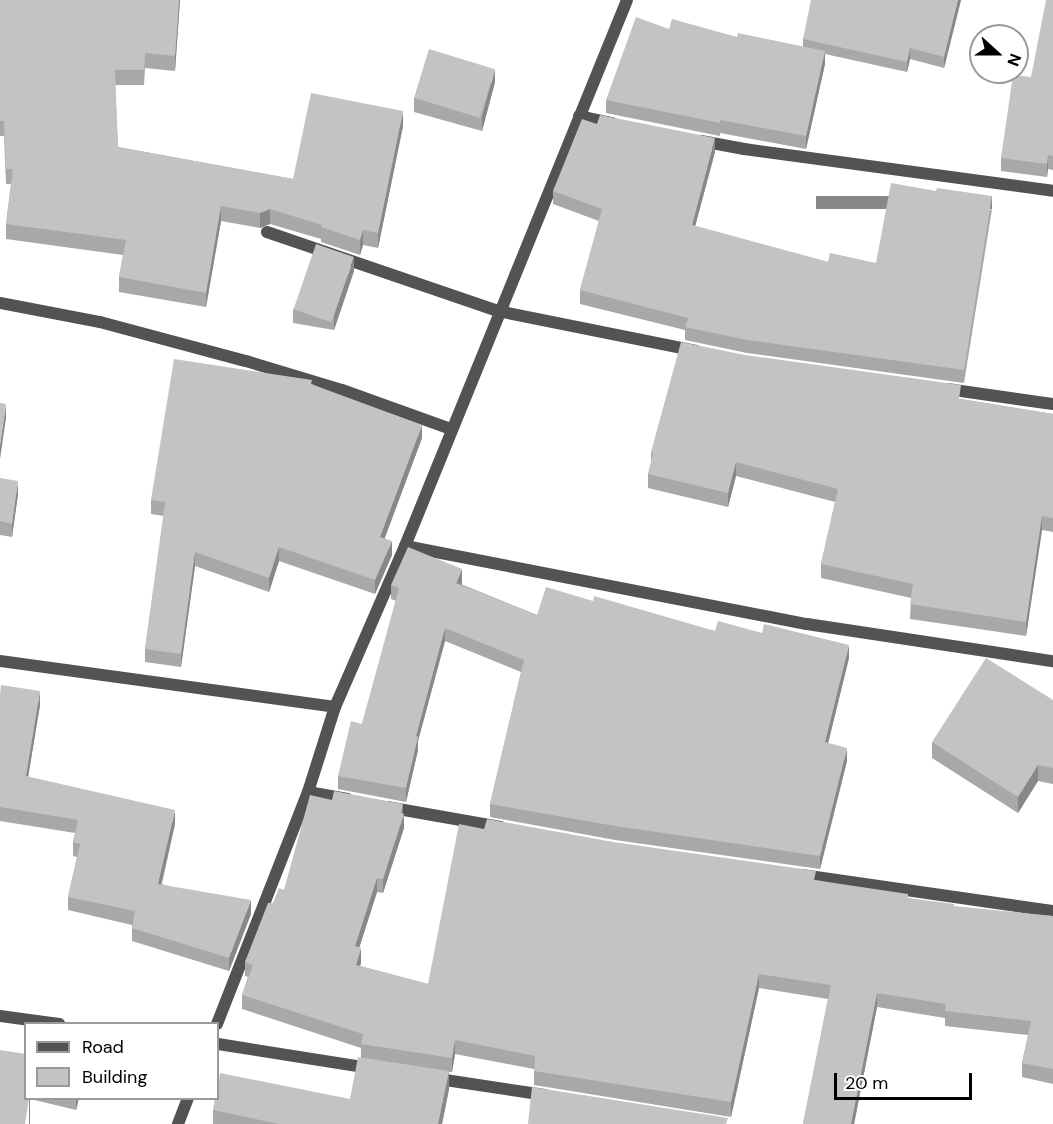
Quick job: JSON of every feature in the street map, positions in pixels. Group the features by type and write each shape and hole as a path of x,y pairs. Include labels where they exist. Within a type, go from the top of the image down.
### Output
{"street":[{"path":"217,1022 308,792 335,707 405,546 498,311 627,0"},
{"path":"579,116 623,125"},
{"path":"689,138 744,149 1053,191"},
{"path":"267,232 498,311 712,354"},
{"path":"0,303 100,322 246,361 342,390 452,429"},
{"path":"935,387 1053,404"},
{"path":"405,546 807,624 1053,661"},
{"path":"0,661 335,707"},
{"path":"308,792 355,801"},
{"path":"378,805 508,828"},
{"path":"792,873 1053,911"},
{"path":"0,1016 50,1022"},
{"path":"219,1044 380,1069"},
{"path":"415,1075 554,1097"},
{"path":"178,1124 187,1100"}],"building":[{"path":"0,0 179,0 175,56 145,53 144,70 115,70 118,147 293,179 311,93 403,111 378,233 363,230 360,240 321,227 322,225 270,209 260,213 221,206 206,293 119,277 126,240 6,224 13,169 6,169 4,121 0,121"},
{"path":"811,0 958,0 944,57 910,48 907,62 803,39"},
{"path":"1046,0 1053,0 1053,156 1048,155 1047,164 1001,158 1012,84 1029,84 1029,77 1031,77"},
{"path":"636,17 669,29 672,19 737,37 738,33 825,51 806,136 720,120 720,123 606,100"},
{"path":"429,49 495,69 480,118 414,98"},
{"path":"600,115 715,138 692,225 828,262 830,253 876,263 891,183 936,191 937,188 992,196 964,370 747,340 685,327 688,318 580,290 602,209 553,191 582,119 597,124"},
{"path":"316,244 354,257 331,322 294,309"},
{"path":"681,342 745,355 961,385 959,399 1053,414 1053,518 1042,516 1026,622 910,604 913,584 821,564 838,489 736,462 728,493 648,474 653,453 651,452"},
{"path":"174,359 312,380 311,384 422,425 380,537 392,541 375,580 279,547 269,578 195,552 181,654 145,649 165,502 151,500"},
{"path":"0,403 6,404 0,445"},
{"path":"0,478 18,481 12,524 0,521"},
{"path":"408,547 462,569 456,583 537,615 546,587 593,601 594,596 715,631 718,621 762,633 764,624 849,645 825,742 847,748 820,856 615,826 490,804 524,660 445,628 416,736 418,737 406,788 338,776 351,721 362,724 399,588 391,585"},
{"path":"986,658 1053,700 1053,768 1038,765 1018,797 932,742"},
{"path":"1,685 40,691 26,776 175,810 158,884 251,900 229,958 132,928 135,911 68,897 80,844 73,842 78,820 0,807"},
{"path":"334,791 403,804 401,813 404,814 383,879 377,878 355,946 361,948 356,965 428,984 459,824 484,829 487,819 613,842 816,871 814,880 908,894 908,898 954,904 954,906 1053,916 1053,1069 1022,1063 1031,1021 945,1011 946,1004 877,993 851,1124 803,1124 831,985 759,974 731,1102 534,1071 535,1056 455,1040 452,1058 361,1044 363,1034 242,995 253,965 245,962 268,903 273,903 279,888 284,890 310,795 332,800"},
{"path":"0,1050 24,1054 24,1100 29,1100 25,1124 0,1124"},
{"path":"358,1057 449,1071 438,1124 279,1124 213,1110 215,1100 219,1100 220,1073 350,1099"},
{"path":"532,1087 728,1118 726,1124 528,1124"}]}
